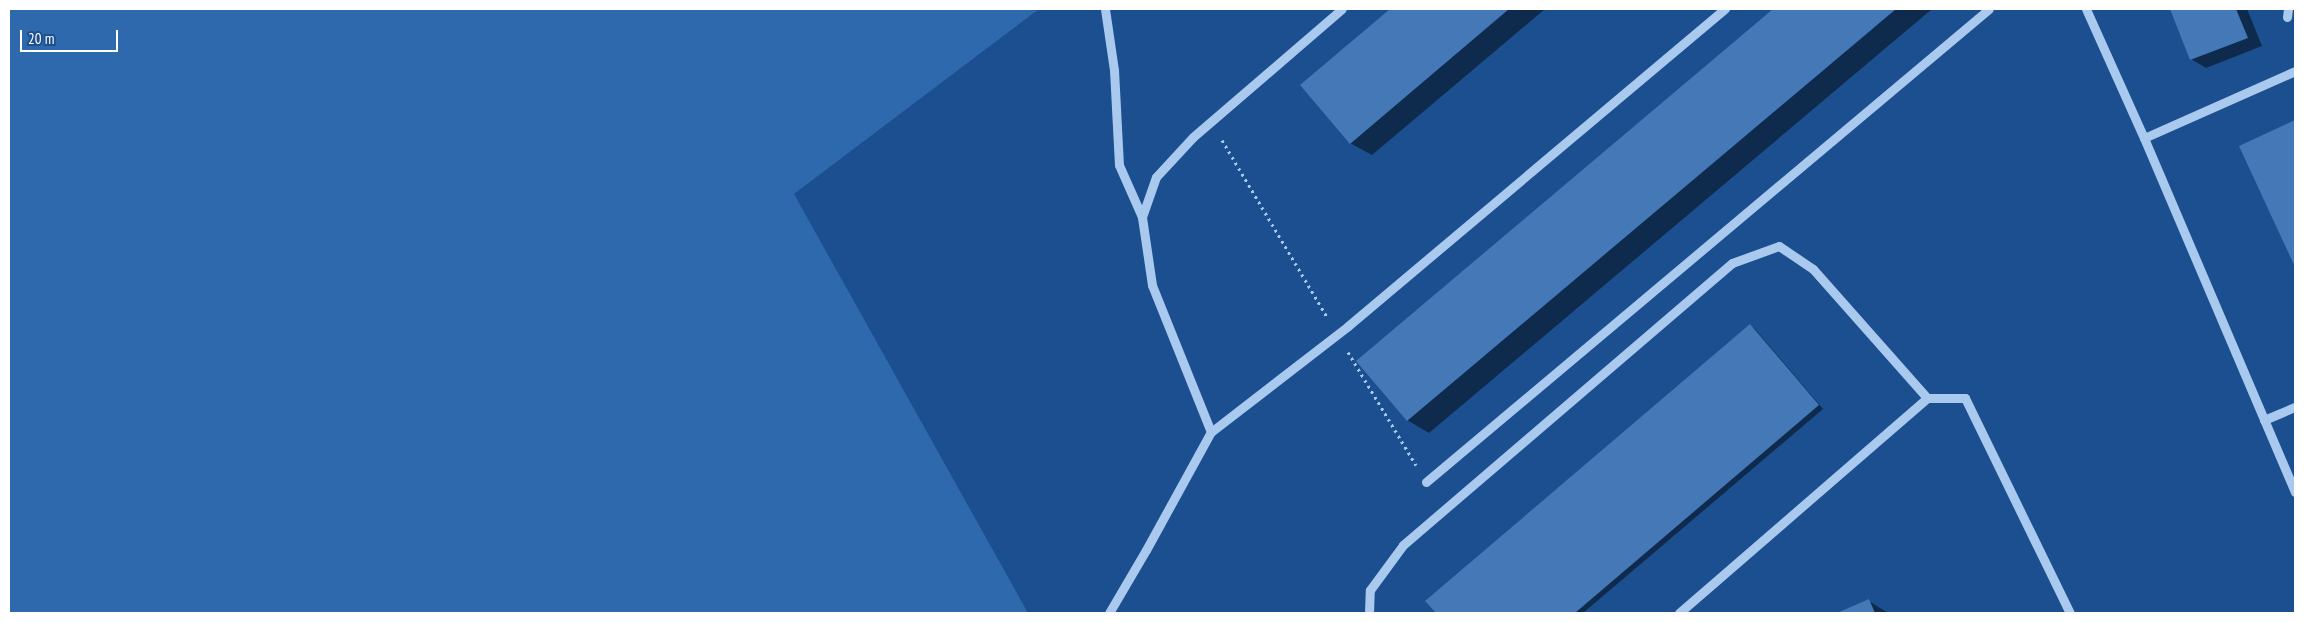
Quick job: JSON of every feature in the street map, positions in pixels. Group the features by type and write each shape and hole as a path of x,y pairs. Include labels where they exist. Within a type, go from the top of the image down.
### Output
{"street":[{"path":"1105,9 1114,70 1120,166 1142,217 1152,285 1210,432"},
{"path":"1142,217 1156,177 1193,138 1342,9"},
{"path":"1109,613 1146,550 1210,432 1338,334 1726,9"},
{"path":"1426,482 1989,9"},
{"path":"2086,9 2144,138 2294,488"},
{"path":"2144,138 2295,71"},
{"path":"1369,613 1370,590 1403,545 1732,264 1779,246 1813,269 1927,398"},
{"path":"1678,613 1927,398 1965,398 2070,613"},
{"path":"2264,420 2295,407"}],"path":[{"path":"1211,122 1426,482"}],"shaded area":[{"path":"9,9 1039,9 794,194 1028,613 9,613"}],"building":[{"path":"1390,9 1509,9 1350,144 1300,85"},
{"path":"1773,9 1896,9 1407,421 1356,361"},
{"path":"2170,9 2236,9 2248,38 2190,60"},
{"path":"2295,120 2295,267 2239,146"},
{"path":"1750,324 1819,405 1575,613 1436,613 1425,601"},
{"path":"1869,599 1875,613 1837,613"}]}
